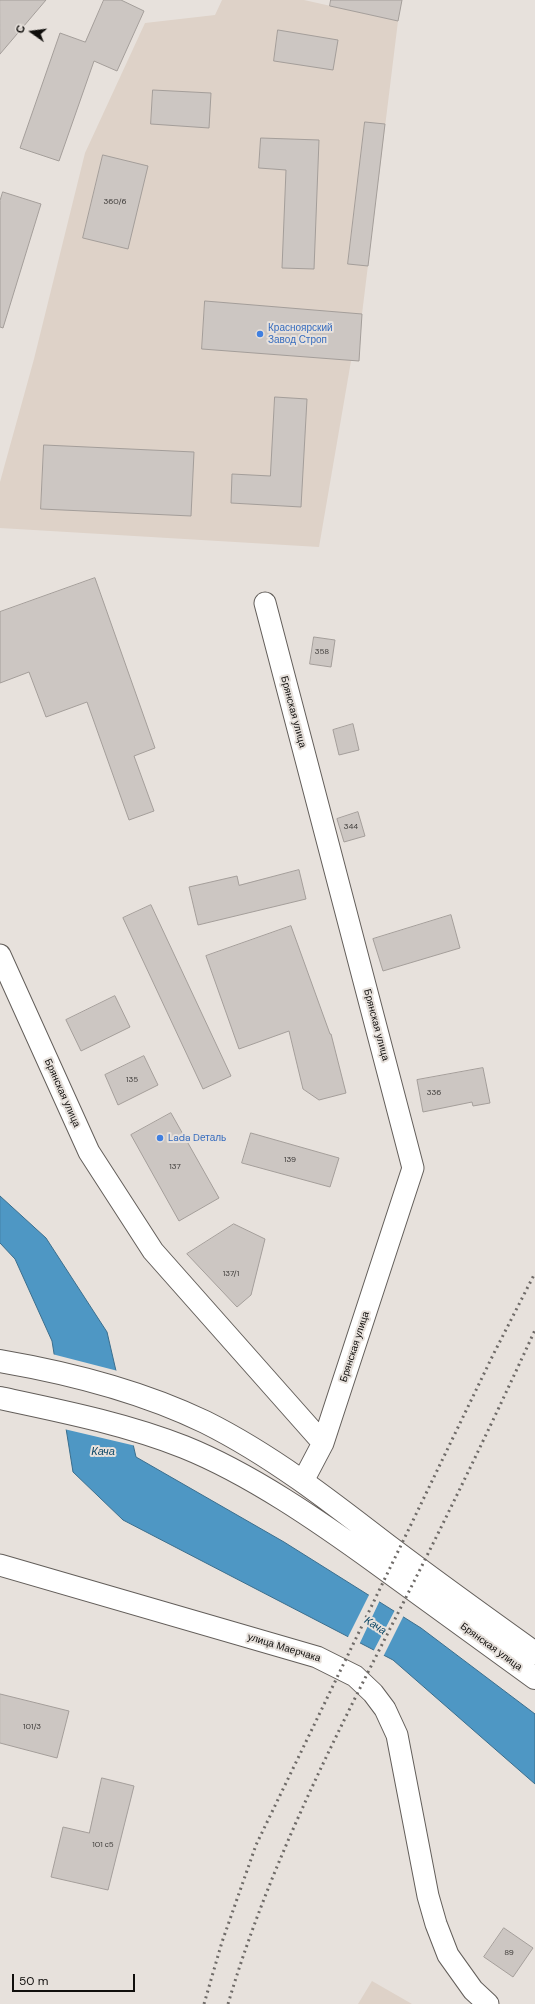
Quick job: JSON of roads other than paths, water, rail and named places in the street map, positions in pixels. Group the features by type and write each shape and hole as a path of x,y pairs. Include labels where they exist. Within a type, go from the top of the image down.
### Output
{"highway":[{"name":"Брянская улица","path":"0,1362 41,1368 148,1398 204,1422 243,1443 303,1481 447,1590 535,1653"},
{"name":"Брянская улица","path":"0,1398 140,1432 185,1448 243,1477 297,1508 343,1539 535,1678"}],"street":[{"name":"Брянская улица","path":"265,603 413,1168 324,1443 303,1481"},
{"name":"Брянская улица","path":"0,955 89,1152 153,1251 324,1443"},
{"name":"улица Маерчака","path":"0,1565 318,1657 355,1676 373,1692 385,1710 397,1735 428,1896 448,1955 473,1990 488,2004"}],"water":[{"name":"Кача","path":"0,1196 46,1238 107,1332 136,1457 284,1542 421,1628 535,1714 535,1784 393,1660 123,1520 73,1472 52,1341 15,1259 0,1243"}],"railway":[{"path":"204,2004 222,1942 256,1845 493,1355 535,1273"},
{"path":"228,2004 244,1953 282,1854 349,1710 468,1473 535,1330"}],"place":[{"name":"Красноярский Завод Строп","path":"260,334"},
{"name":"Lada Dеталь","path":"160,1138"}]}
